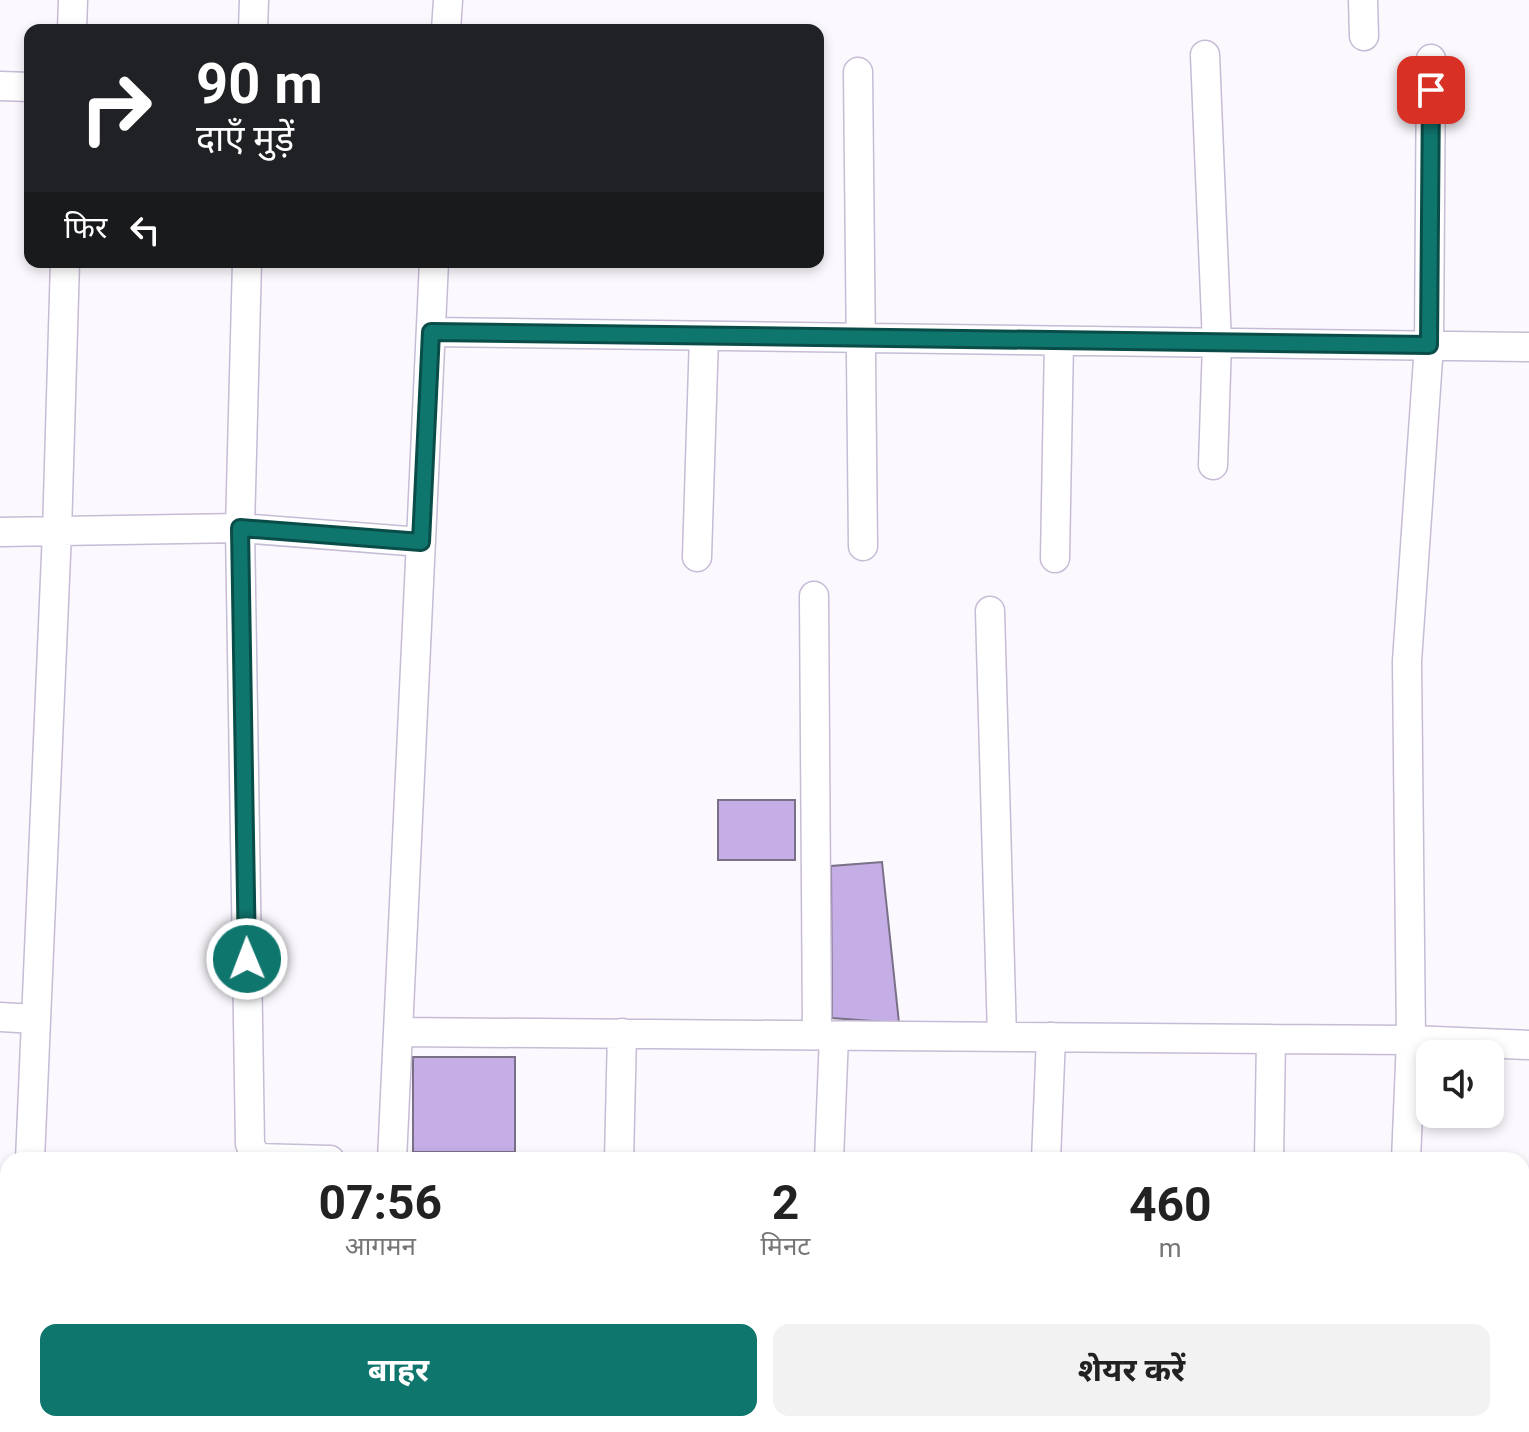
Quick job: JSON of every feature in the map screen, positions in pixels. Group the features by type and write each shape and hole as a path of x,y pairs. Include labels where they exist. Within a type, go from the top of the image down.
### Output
{"street":[{"path":"72,24 73,0"},
{"path":"253,24 254,0"},
{"path":"446,24 448,0"},
{"path":"1363,0 1364,36"},
{"path":"1205,55 1217,343 1213,465"},
{"path":"1406,1152 1411,1040 1407,661 1429,345 1431,59"},
{"path":"858,72 863,546"},
{"path":"0,86 24,87"},
{"path":"30,1152 57,532 65,268"},
{"path":"247,268 240,528 250,1144 253,1152"},
{"path":"392,1152 434,268"},
{"path":"431,332 1529,347"},
{"path":"697,557 704,336"},
{"path":"1055,558 1059,341"},
{"path":"0,532 240,528 421,542"},
{"path":"814,596 829,1152"},
{"path":"990,611 1002,1037"},
{"path":"0,1017 35,1019"},
{"path":"398,1032 1411,1040 1529,1045"},
{"path":"619,1152 622,1033"},
{"path":"1046,1152 1051,1037"},
{"path":"1269,1152 1271,1039"}],"building":[{"path":"718,800 795,800 795,860 718,860"},
{"path":"882,862 899,1023 832,1018 831,866"},
{"path":"413,1057 515,1057 515,1152 413,1152"}],"route":[{"path":"247,959 240,528 421,542 431,332 1429,345 1431,90"}]}
